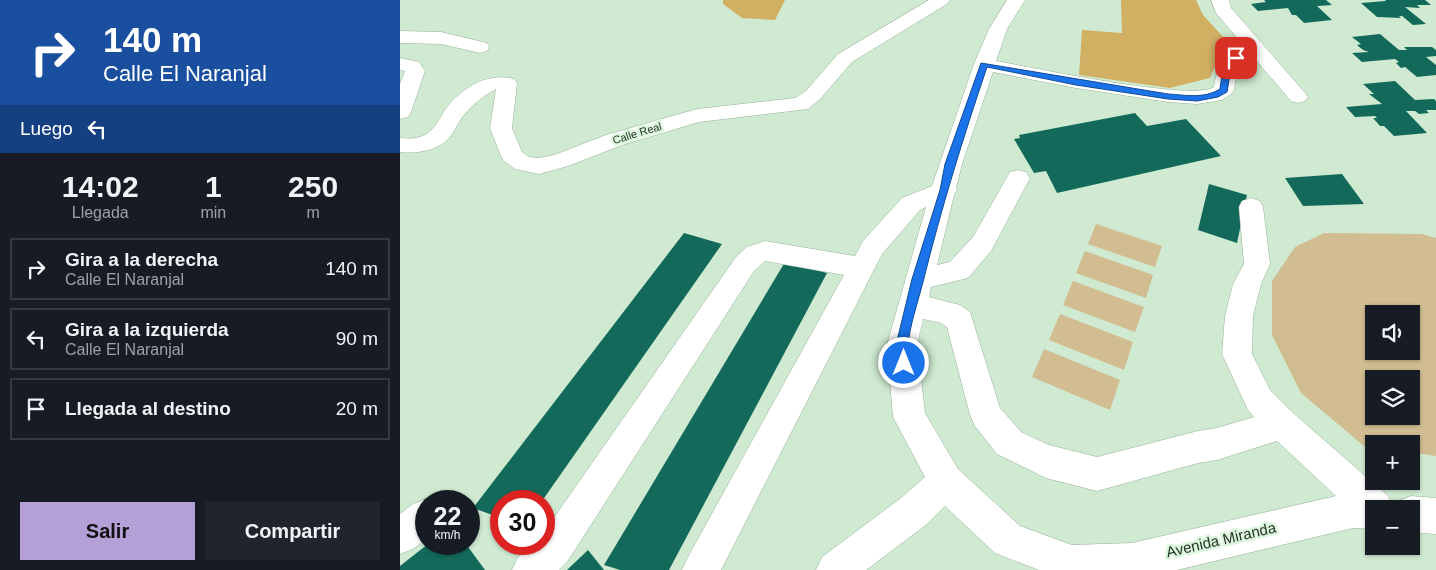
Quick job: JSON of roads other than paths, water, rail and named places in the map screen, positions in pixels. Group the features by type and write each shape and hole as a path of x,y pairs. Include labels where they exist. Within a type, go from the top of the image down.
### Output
{"street":[{"name":"Calle Real","path":"400,146 420,145 439,135 456,111 487,84 494,81 507,83 501,128 512,156 523,164 540,166 560,162 614,140 697,116 801,104 813,95 845,58 941,0"},
{"name":"Avenida Miranda","path":"1016,0 995,18 984,64 950,164 902,345 909,418 946,481 1008,540 1072,564 1132,562 1354,510 1365,510"},
{"path":"1220,0 1222,9 1298,97"},
{"path":"400,37 442,38 480,48"},
{"path":"984,64 1076,82 1168,96 1197,98 1215,96 1224,90 1227,68 1236,58"},
{"path":"400,64 412,66 415,71 400,112"},
{"path":"915,292 958,271 982,244 1018,178"},
{"path":"700,570 872,248 911,204 944,190"},
{"path":"1251,207 1257,264 1247,284 1239,316 1237,354 1259,400 1365,502"},
{"path":"531,570 554,549 745,264 756,254 765,251 861,267"},
{"path":"915,292 960,320 986,415 1009,443 1046,461 1097,474 1198,447 1217,444 1282,424"},
{"path":"835,570 914,511 946,481"},
{"path":"1420,515 1436,516"},
{"path":"400,536 415,525"}]}
